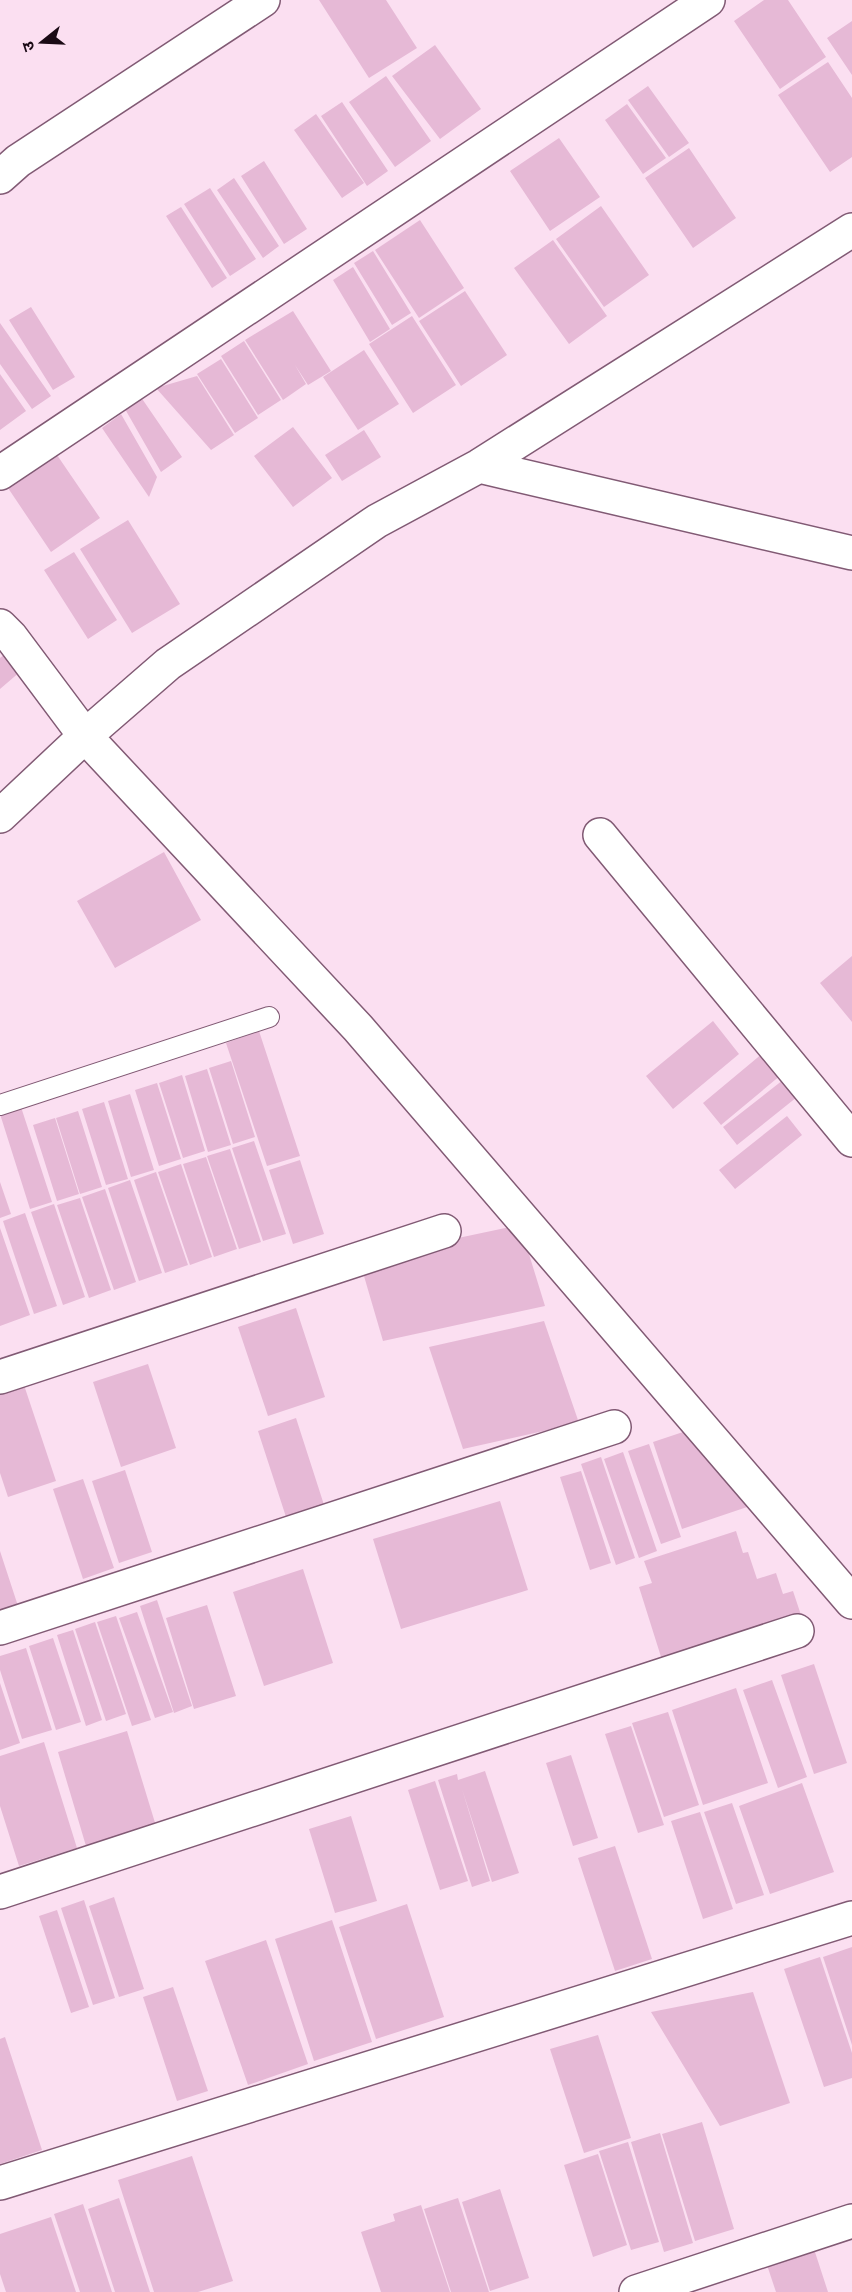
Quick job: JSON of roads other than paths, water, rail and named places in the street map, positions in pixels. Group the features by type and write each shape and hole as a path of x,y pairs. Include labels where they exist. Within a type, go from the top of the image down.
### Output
{"street":[{"path":"0,177 18,161 263,0"},
{"path":"0,473 708,0"},
{"path":"0,816 85,736 177,658 377,521 479,466 852,230"},
{"path":"479,466 852,553"},
{"path":"0,626 11,637 85,736 358,1028 852,1602"},
{"path":"600,835 852,1140"},
{"path":"0,1377 444,1231"},
{"path":"0,1628 614,1427"},
{"path":"0,1892 797,1631"},
{"path":"0,2183 852,1918"},
{"path":"636,2292 852,2221"}],"lane":[{"path":"0,1105 269,1017"}]}
